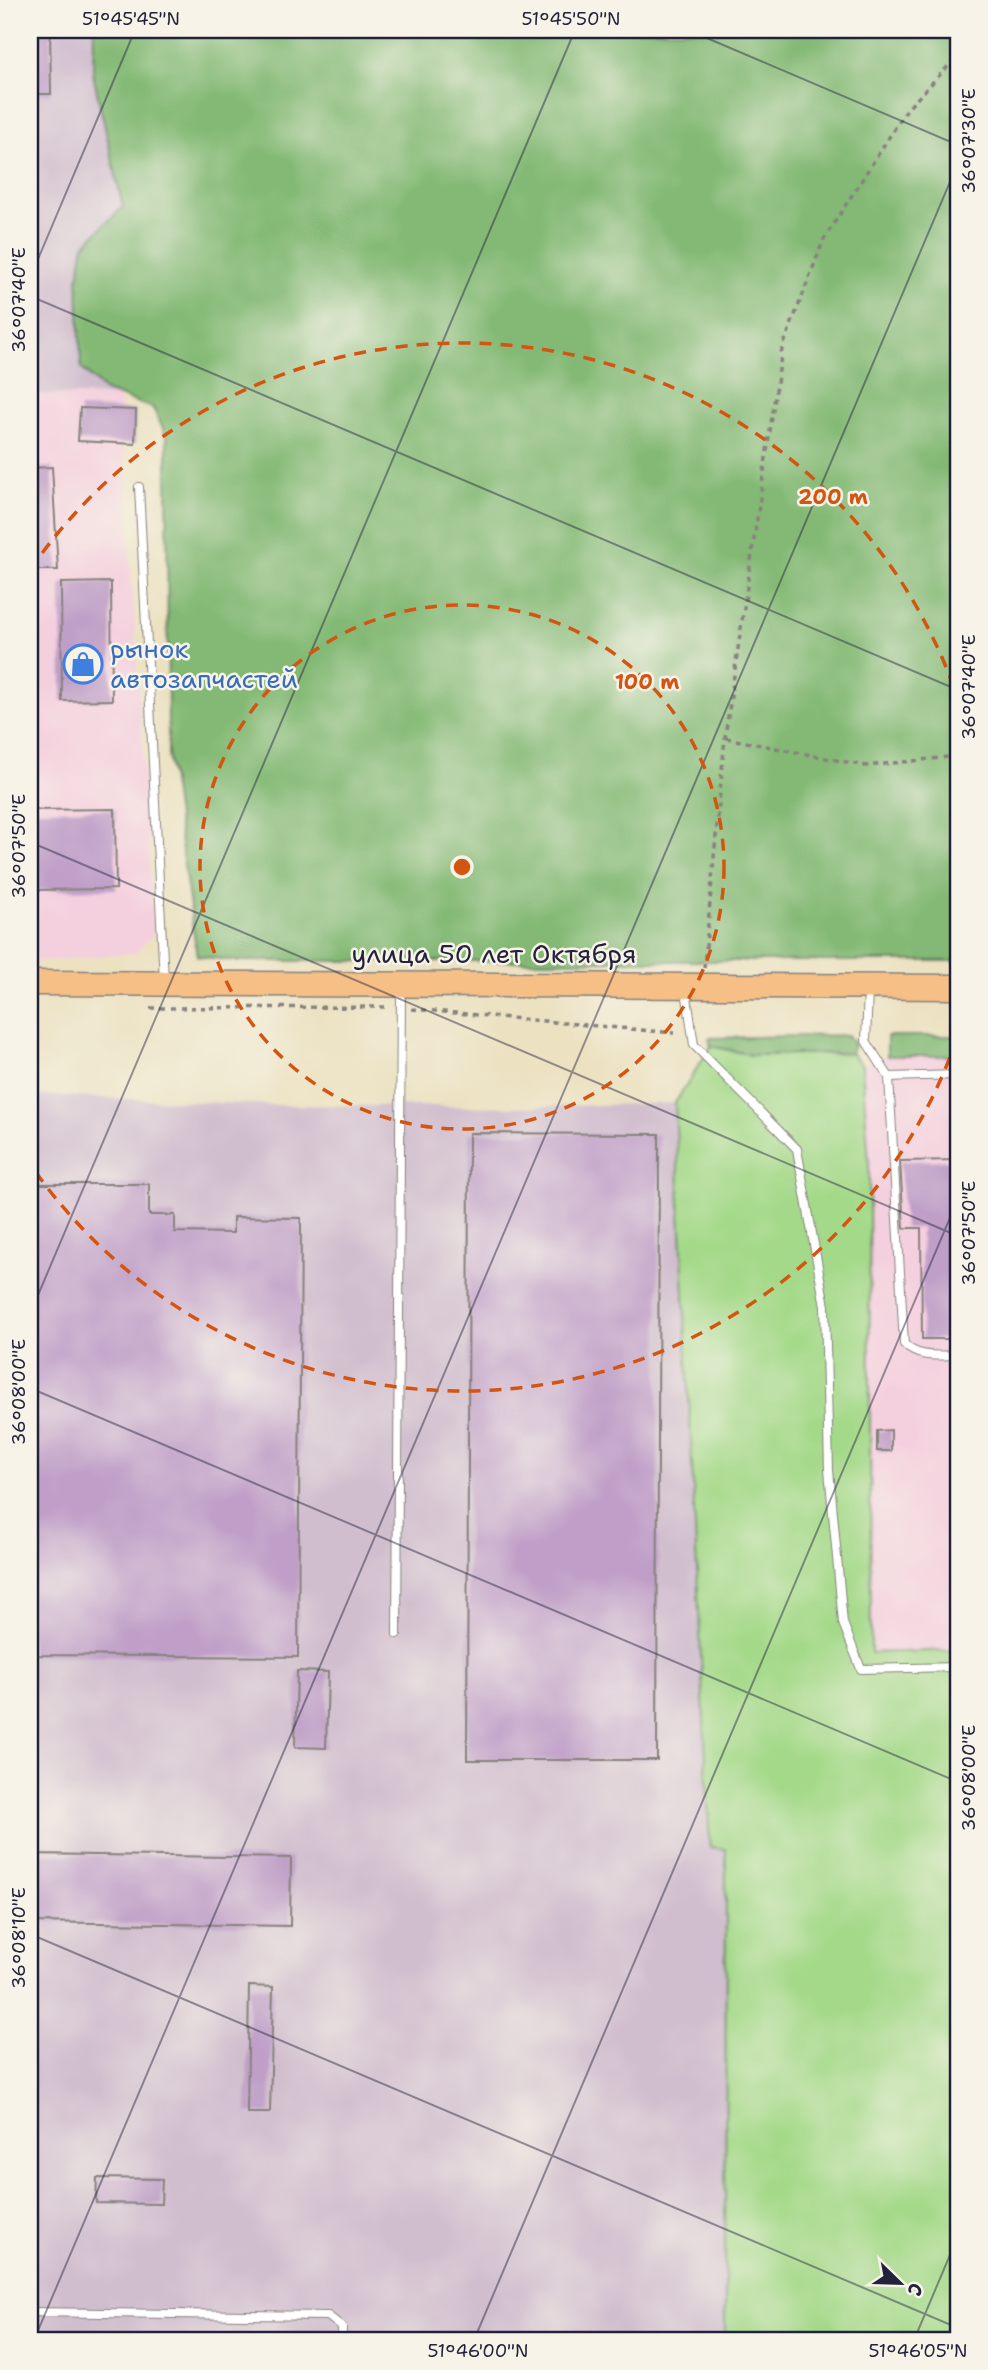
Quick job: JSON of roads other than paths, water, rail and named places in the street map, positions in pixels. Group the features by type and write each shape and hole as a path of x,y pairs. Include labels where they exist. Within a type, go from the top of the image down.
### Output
{"main road":[{"name":"улица 50 лет Октября","path":"30,983 694,984 867,999 958,987"}],"lane":[{"path":"139,487 164,983"},
{"path":"694,984 694,1045 797,1149 825,1306 829,1470 843,1623 860,1669 958,1667"},
{"path":"397,1634 401,985"},
{"path":"867,999 866,1041 889,1077 904,1344 911,1351 923,1355 958,1355"},
{"path":"889,1077 958,1075"},
{"path":"30,2312 328,2316 342,2327 342,2340"}],"place":[{"name":"рынок автозапчастей","path":"83,664"}]}
